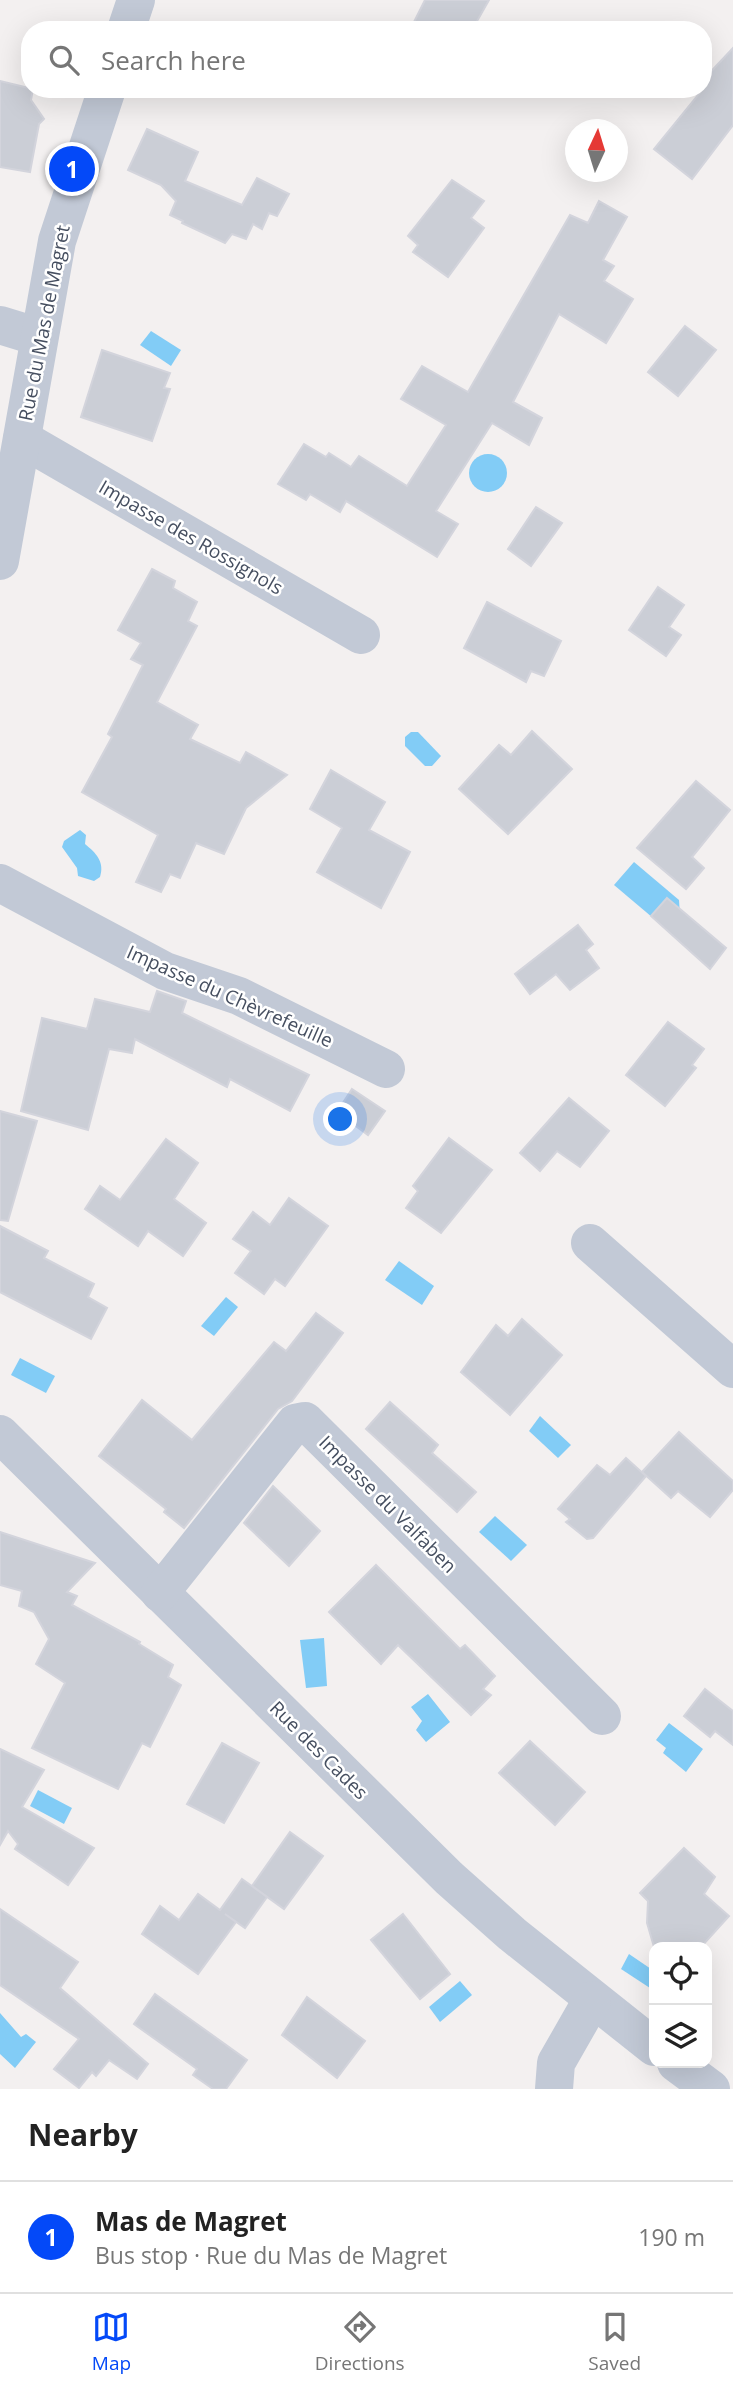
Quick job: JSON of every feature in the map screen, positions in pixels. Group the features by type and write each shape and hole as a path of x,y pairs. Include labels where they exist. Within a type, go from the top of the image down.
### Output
{"street":[{"path":"129,21 136,0"},
{"name":"Rue du Mas de Magret","path":"0,561 57,241 104,98"},
{"path":"0,325 39,337"},
{"name":"Impasse des Rossignols","path":"22,439 361,635"},
{"name":"Impasse du Chèvrefeuille","path":"0,883 165,971 239,996 386,1069"},
{"path":"590,1242 733,1369"},
{"name":"Impasse du Valfaben","path":"160,1593 295,1423 305,1422 602,1716"},
{"name":"Rue des Cades","path":"0,1434 449,1878 592,2000 649,2043"},
{"path":"554,2089 556,2063 592,2000"},
{"path":"683,2068 711,2089"}],"water":[{"path":"151,331 181,350 171,366 140,345"},
{"path":"488,454 501,460 507,473 501,486 488,492 475,486 469,473 475,460"},
{"path":"411,732 418,732 441,756 432,766 425,766 405,746 405,737"},
{"path":"80,830 86,835 85,844 100,862 100,877 94,881 78,876 77,868 62,847 64,841"},
{"path":"634,862 679,900 680,915 659,923 614,885"},
{"path":"399,1261 434,1286 422,1305 385,1280"},
{"path":"226,1297 238,1307 214,1336 201,1326"},
{"path":"20,1358 55,1376 46,1393 11,1375"},
{"path":"540,1416 571,1445 558,1458 529,1431"},
{"path":"495,1516 527,1545 511,1561 479,1532"},
{"path":"324,1638 327,1686 306,1688 300,1640"},
{"path":"428,1694 450,1722 426,1742 416,1730 422,1721 411,1707"},
{"path":"669,1723 703,1749 686,1772 663,1753 666,1748 656,1740"},
{"path":"38,1790 72,1808 64,1824 30,1806"},
{"path":"629,1954 649,1968 649,1987 621,1969"},
{"path":"460,1981 472,1995 440,2022 429,2007"},
{"path":"0,2013 21,2037 26,2034 36,2042 15,2068 0,2054"}],"building":[{"path":"425,0 489,0 477,21 414,21"},
{"path":"733,48 733,125 692,179 654,149 696,98 712,98 712,70"},
{"path":"0,81 21,86 21,98 31,98 44,119 39,124 30,172 0,167"},
{"path":"147,129 198,152 185,181 242,205 257,178 289,194 277,216 269,213 262,229 253,224 246,239 232,234 225,243 170,215 176,201 161,185 128,170"},
{"path":"452,180 484,201 471,218 484,228 448,277 413,252 418,245 408,236"},
{"path":"599,201 627,217 603,260 614,266 604,281 633,299 606,343 559,314 513,402 542,418 529,445 492,423 436,511 458,524 437,557 346,501 340,512 310,494 306,500 278,484 304,444 326,457 329,453 351,467 359,456 407,486 446,425 401,399 422,366 468,392 570,215 588,223"},
{"path":"685,326 716,350 678,396 648,372"},
{"path":"102,350 170,373 164,388 170,389 152,441 81,417"},
{"path":"536,507 562,523 531,566 508,549"},
{"path":"152,569 175,581 173,588 197,602 188,621 197,626 157,702 198,725 190,739 240,763 246,752 287,775 246,808 224,854 196,843 180,878 170,874 161,892 136,882 158,835 82,792 112,737 108,734 143,665 131,659 141,643 118,630"},
{"path":"658,587 684,605 669,627 681,635 666,656 629,630"},
{"path":"487,602 561,641 544,676 531,671 526,682 464,648"},
{"path":"532,731 572,769 508,834 459,789 499,745 511,755"},
{"path":"331,770 385,802 369,830 410,852 381,908 317,872 342,828 310,809"},
{"path":"696,781 730,810 692,857 704,868 686,889 637,848"},
{"path":"667,898 726,948 710,969 651,916"},
{"path":"578,925 593,944 586,950 599,968 570,990 556,974 530,994 515,974"},
{"path":"157,991 186,1001 182,1013 309,1075 290,1111 230,1079 227,1087 135,1039 132,1053 109,1049 88,1130 21,1111 42,1018 87,1029 95,999 150,1012"},
{"path":"668,1022 704,1049 692,1065 696,1068 665,1106 626,1075"},
{"path":"352,1089 385,1111 368,1135 337,1112"},
{"path":"569,1098 609,1131 580,1167 557,1151 540,1171 520,1153"},
{"path":"0,1111 37,1121 8,1221 0,1220"},
{"path":"449,1138 492,1170 441,1233 406,1208 418,1191 413,1186"},
{"path":"166,1139 198,1163 174,1199 206,1223 183,1256 148,1231 138,1246 85,1209 100,1186 120,1200"},
{"path":"289,1198 328,1226 285,1286 275,1279 264,1294 235,1273 251,1251 233,1239 253,1212 270,1225"},
{"path":"0,1226 48,1251 44,1258 94,1284 88,1297 107,1308 91,1339 0,1292"},
{"path":"316,1313 343,1333 292,1401 278,1409 184,1528 164,1512 166,1509 99,1456 142,1400 192,1440 274,1342 286,1351"},
{"path":"522,1319 562,1355 510,1415 461,1372 496,1325 508,1336"},
{"path":"390,1402 438,1445 432,1453 476,1492 457,1512 366,1429"},
{"path":"679,1432 733,1481 733,1490 710,1517 678,1491 671,1498 642,1472"},
{"path":"626,1458 646,1476 593,1538 587,1539 566,1522 570,1519 558,1509 597,1465 610,1475"},
{"path":"273,1486 320,1531 289,1566 244,1523"},
{"path":"0,1532 95,1563 67,1592 77,1596 72,1605 140,1642 139,1644 173,1665 168,1677 181,1685 150,1747 142,1743 118,1789 32,1748 65,1683 36,1664 49,1639 34,1612 19,1606 22,1591 0,1585"},
{"path":"376,1565 460,1649 465,1645 495,1676 483,1689 491,1695 471,1715 398,1645 381,1664 329,1612"},
{"path":"705,1689 733,1711 733,1745 715,1731 710,1737 684,1716"},
{"path":"530,1741 585,1792 555,1825 499,1773"},
{"path":"222,1743 259,1763 224,1823 187,1804"},
{"path":"0,1749 44,1770 22,1807 94,1848 68,1885 15,1849 18,1844 8,1831 0,1845"},
{"path":"290,1832 323,1856 284,1909 252,1886"},
{"path":"684,1848 715,1877 704,1894 729,1916 706,1942 653,1942 647,1923 648,1901 640,1893"},
{"path":"242,1879 267,1897 245,1928 225,1914 236,1922 198,1974 142,1934 160,1906 179,1920 198,1894 220,1910"},
{"path":"0,1909 78,1962 60,1988 148,2064 137,2079 109,2060 96,2076 92,2072 79,2088 54,2069 79,2039 0,1985"},
{"path":"403,1914 450,1974 420,1999 371,1940"},
{"path":"155,1994 247,2060 226,2089 213,2089 193,2075 197,2069 134,2024"},
{"path":"307,1997 365,2041 337,2078 282,2035"}],"place":[{"name":"Mas de Magret","path":"72,169"}]}
